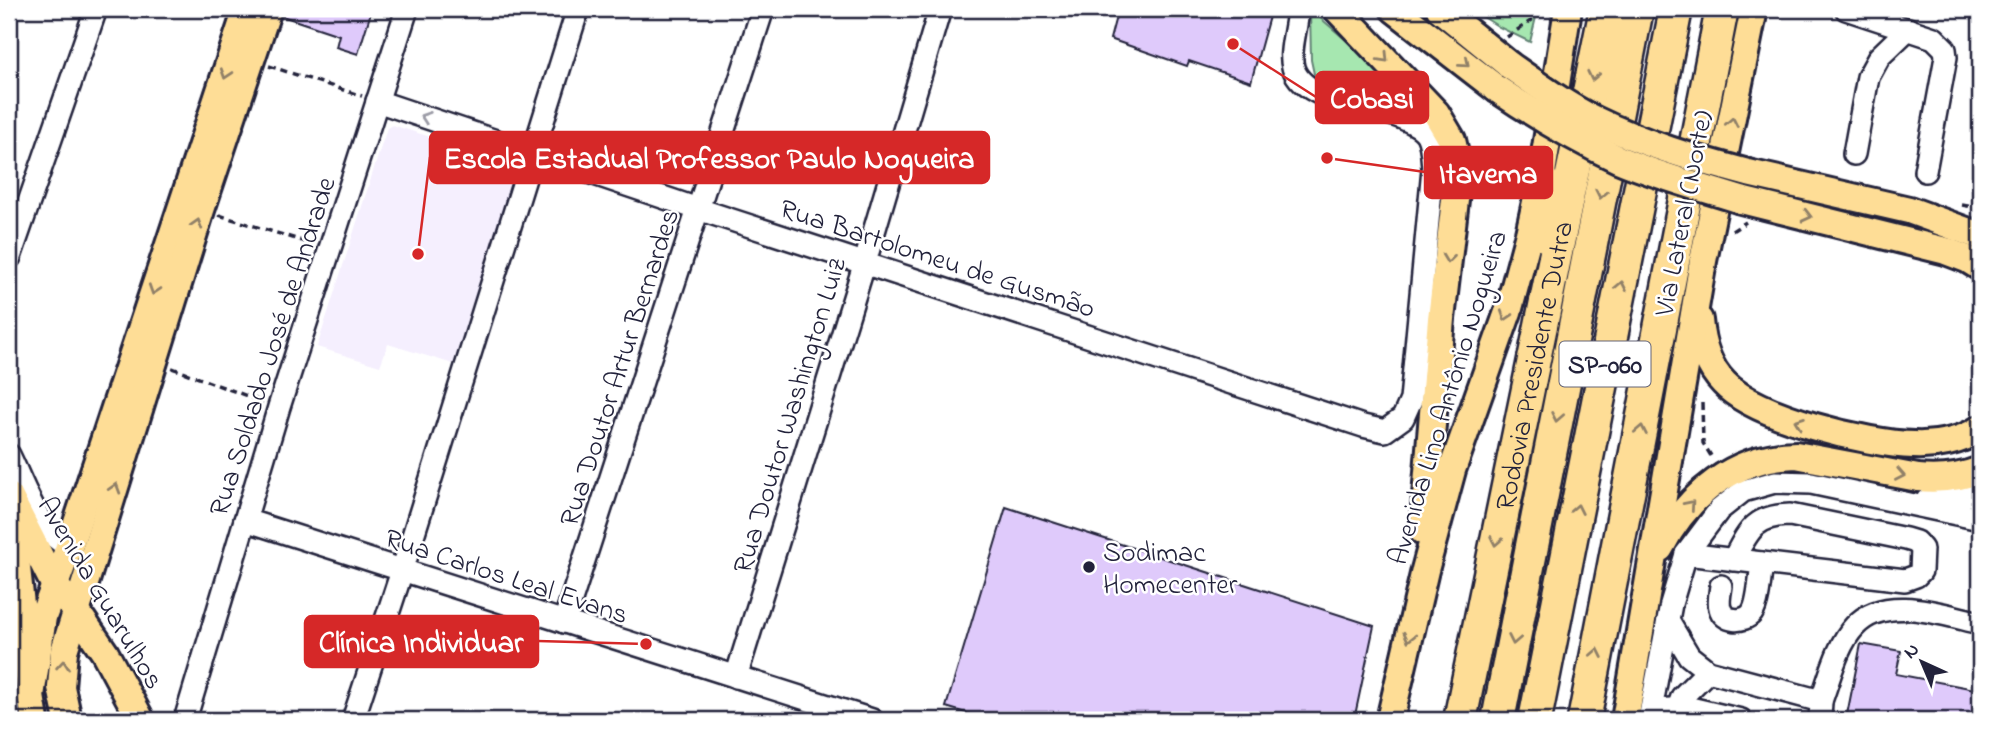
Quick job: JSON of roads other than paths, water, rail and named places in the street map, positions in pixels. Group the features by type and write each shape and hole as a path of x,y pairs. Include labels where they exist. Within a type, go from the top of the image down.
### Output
{"highway":[{"name":"Rodovia Presidente Dutra","path":"1460,720 1606,9"},
{"name":"Rodovia Presidente Dutra","path":"1498,720 1637,9"},
{"name":"SP-060","path":"1535,720 1662,75 1678,9"},
{"name":"SP-060","path":"1584,720 1722,9"},
{"path":"1514,450 1511,405 1549,206 1541,179"},
{"path":"1556,720 1570,644 1566,563"}],"main road":[{"path":"33,708 43,617 69,547 247,9"},
{"path":"68,720 61,687 64,651 201,210 268,9"},
{"path":"1337,9 1436,113 1452,140 1455,153 1457,183 1441,319 1424,521 1424,570"},
{"path":"1394,9 1530,112 1619,159 1744,211 1946,251 1980,267"},
{"path":"1440,9 1508,65 1555,96 1606,125 1661,149 1748,173 1909,210 1980,218"},
{"name":"Avenida Lino Antônio Nogueira","path":"1390,720 1424,570 1452,470 1508,312 1541,179 1568,9"},
{"name":"Via Lateral (Norte)","path":"1625,720 1703,261 1755,9"},
{"path":"1909,210 1980,236"},
{"path":"1703,261 1698,303 1703,344 1711,367 1736,394 1761,407 1811,426 1914,446 1958,440 1980,429"},
{"path":"1653,562 1690,503 1723,476 1758,460 1778,455 1814,457 1927,479 1963,477 1980,470"},
{"path":"9,497 33,708"},
{"name":"Avenida Guarulhos","path":"9,497 54,584 105,653 141,720"},
{"path":"54,584 73,573 95,553"}],"street":[{"path":"10,257 96,9"},
{"name":"Rua Soldado José de Andrade","path":"170,720 188,710 279,407 407,9"},
{"path":"353,720 578,9"},
{"name":"Rua Doutor Artur Bernardes","path":"564,622 763,9"},
{"name":"Rua Doutor Washington Luiz","path":"736,677 865,262 940,9"},
{"name":"Avenida Lino Antônio Nogueira","path":"1298,9 1291,61 1293,70 1301,81 1311,90 1324,95 1415,122 1427,134 1431,144 1433,167 1412,392 1404,418 1385,431"},
{"path":"1846,9 1909,29 1940,42 1945,49 1946,57 1925,171"},
{"path":"1854,153 1868,77 1879,57 1909,29"},
{"name":"Rua Bartolomeu de Gusmão","path":"377,101 698,209 1385,431"},
{"path":"9,455 44,526 57,541 69,547"},
{"path":"1741,720 1675,714 1651,715 1679,572 1686,554 1719,510 1743,491 1775,482 1811,483 1980,519"},
{"path":"1897,502 1958,498 1980,492"},
{"path":"1686,554 1905,580 1919,574 1922,569 1922,549 1916,542 1790,515 1772,516 1752,527 1733,559"},
{"name":"Rua Carlos Leal Evans","path":"245,520 873,720"},
{"path":"1721,586 1719,607 1722,613 1727,617 1743,619 1754,608 1762,563"},
{"path":"1668,621 1689,656 1708,671 1820,710 1843,645 1853,627 1873,613 1891,609 1911,610 1980,623"},
{"path":"1675,714 1690,687 1708,671"}],"place":[{"name":"Cobasi","path":"1233,44"},
{"name":"Itavema","path":"1327,158"},
{"name":"Escola Estadual Professor Paulo Nogueira","path":"418,254"},
{"name":"Sodimac Homecenter","path":"1089,567"},
{"name":"Clínica Individuar","path":"646,644"}]}
